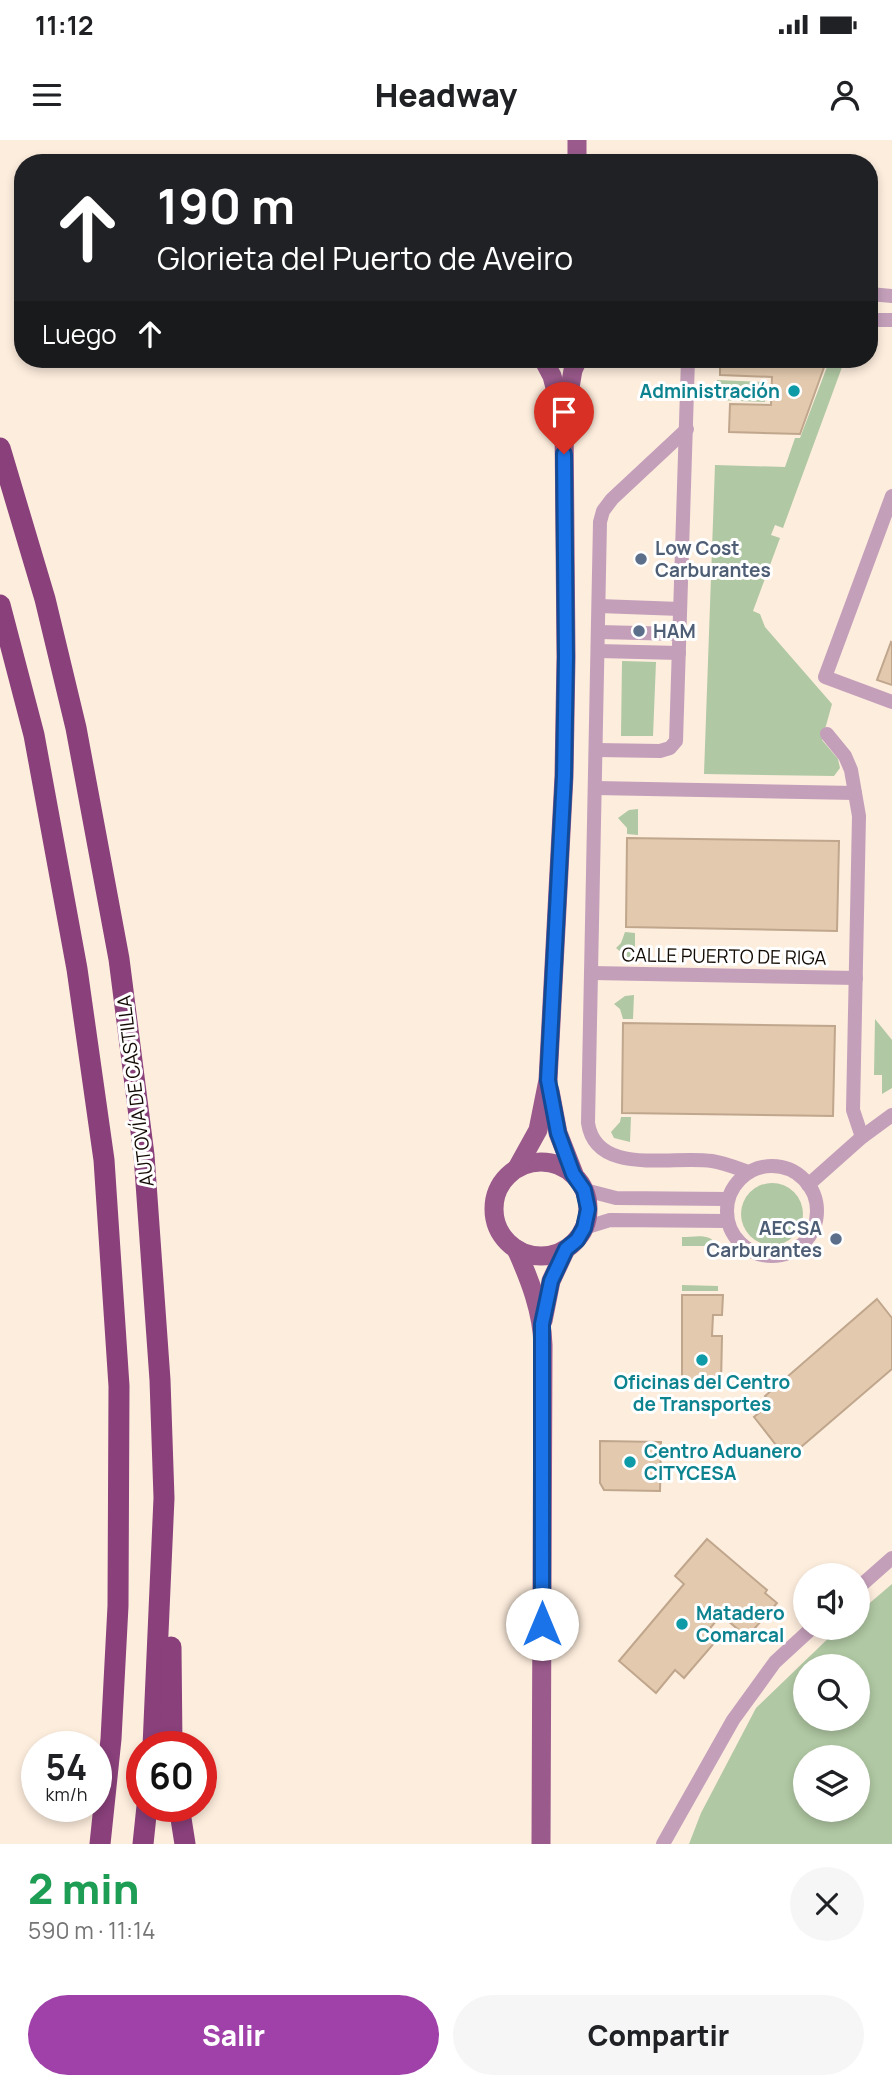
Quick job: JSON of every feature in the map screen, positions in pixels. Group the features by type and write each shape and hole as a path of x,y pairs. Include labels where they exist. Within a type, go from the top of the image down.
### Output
{"highway":[{"name":"AUTOVÍA DE CASTILLA","path":"0,448 45,599 76,728 119,959 144,1155 160,1380 164,1498 154,1731"},
{"name":"AUTOVÍA DE CASTILLA","path":"0,605 36,749 77,969 104,1160 119,1386 118,1606 111,1739 100,1844"},
{"path":"164,1498 171,1643 172,1731"},
{"path":"143,1844 145,1822"},
{"path":"182,1822 185,1844"}],"main road":[{"path":"548,368 564,422"},
{"path":"542,1324 530,1279 516,1249 503,1236 495,1218 495,1199 503,1181 517,1168 538,1130 548,1080 565,762 564,422 574,368"},
{"path":"516,1249 532,1255 550,1255 566,1249 577,1240 584,1228 588,1209 558,1133 548,1080"},
{"path":"517,1168 536,1162 556,1164 579,1182"},
{"path":"541,1844 542,1324 551,1281 566,1249"}],"street":[{"path":"597,750 660,751 670,748 676,741 688,368"},
{"path":"687,429 611,499 600,522 588,1123 590,1133 599,1148 615,1157 712,1161 749,1172"},
{"path":"892,496 825,677 892,702"},
{"path":"599,606 681,608"},
{"path":"599,632 680,634"},
{"path":"598,651 679,653"},
{"path":"827,734 845,756 851,770 859,816 853,1110 862,1137"},
{"path":"596,788 855,793"},
{"name":"CALLE PUERTO DE RIGA","path":"592,973 856,978"},
{"path":"808,1185 862,1137 892,1115"},
{"path":"764,1166 781,1167 796,1173 808,1185 815,1197 817,1214 813,1230 804,1243 791,1253 775,1257 759,1255 745,1248 733,1236 727,1221 728,1199 732,1188 749,1172 764,1166"},
{"path":"579,1182 616,1198 728,1199"},
{"path":"584,1228 610,1220 727,1221"},
{"path":"870,1577 892,1558"},
{"path":"663,1844 733,1720 775,1662 800,1640"}],"green space":[{"path":"827,368 842,368 783,528 775,525 771,535 780,538 753,611 760,614 765,627 832,704 822,740 838,759 840,768 834,776 704,774 715,465 785,467 795,438 800,438"},
{"path":"717,380 766,382 765,402 716,400"},
{"path":"622,661 656,662 653,736 621,736"},
{"path":"638,809 638,835 627,834 627,828 618,818 629,810"},
{"path":"625,932 635,933 635,958 627,957 616,948"},
{"path":"634,995 633,1019 623,1019 620,1009 614,1004 625,996"},
{"path":"875,1019 892,1040 892,1088 882,1094 882,1075 874,1075"},
{"path":"621,1117 631,1117 630,1142 614,1138 611,1132"},
{"path":"772,1183 784,1185 794,1192 801,1202 801,1226 794,1236 784,1243 772,1245 760,1243 750,1236 743,1226 741,1214 743,1202 750,1192 760,1185"},
{"path":"682,1237 707,1237 717,1246 682,1246"},
{"path":"682,1285 718,1286 718,1291 682,1291"},
{"path":"892,1584 892,1844 689,1844 701,1813 756,1708 793,1672 793,1731 870,1731 870,1654 812,1654 827,1640 870,1640 870,1603"}],"building":[{"name":"Administración","path":"720,368 824,368 800,434 729,432 730,404 771,405 772,377 720,375"},
{"path":"892,643 892,685 877,680"},
{"path":"627,838 839,841 837,931 626,927"},
{"path":"623,1023 835,1026 833,1116 622,1113"},
{"name":"Oficinas del Centro de Transportes","path":"682,1295 723,1295 722,1315 713,1315 712,1336 722,1336 721,1384 682,1384"},
{"path":"877,1299 892,1318 892,1369 787,1459 754,1417 771,1403 765,1396"},
{"name":"Centro Aduanero CITYCESA","path":"600,1441 661,1442 660,1491 604,1490 600,1483"},
{"name":"Matadero Comarcal","path":"707,1539 767,1590 765,1593 777,1603 747,1637 721,1615 706,1633 716,1641 684,1678 675,1670 656,1693 619,1661 684,1584 675,1576"}],"place":[{"name":"Administración","path":"794,391"},
{"name":"Low Cost Carburantes","path":"641,559"},
{"name":"HAM","path":"639,631"},
{"name":"AECSA Carburantes","path":"836,1239"},
{"name":"Oficinas del Centro de Transportes","path":"702,1360"},
{"name":"Centro Aduanero CITYCESA","path":"630,1462"},
{"name":"Matadero Comarcal","path":"682,1624"}],"route":[{"path":"542,1624 542,1324 551,1281 566,1249 577,1240 584,1228 588,1209 584,1190 573,1174 558,1133 548,1080 564,776 564,454"}]}
